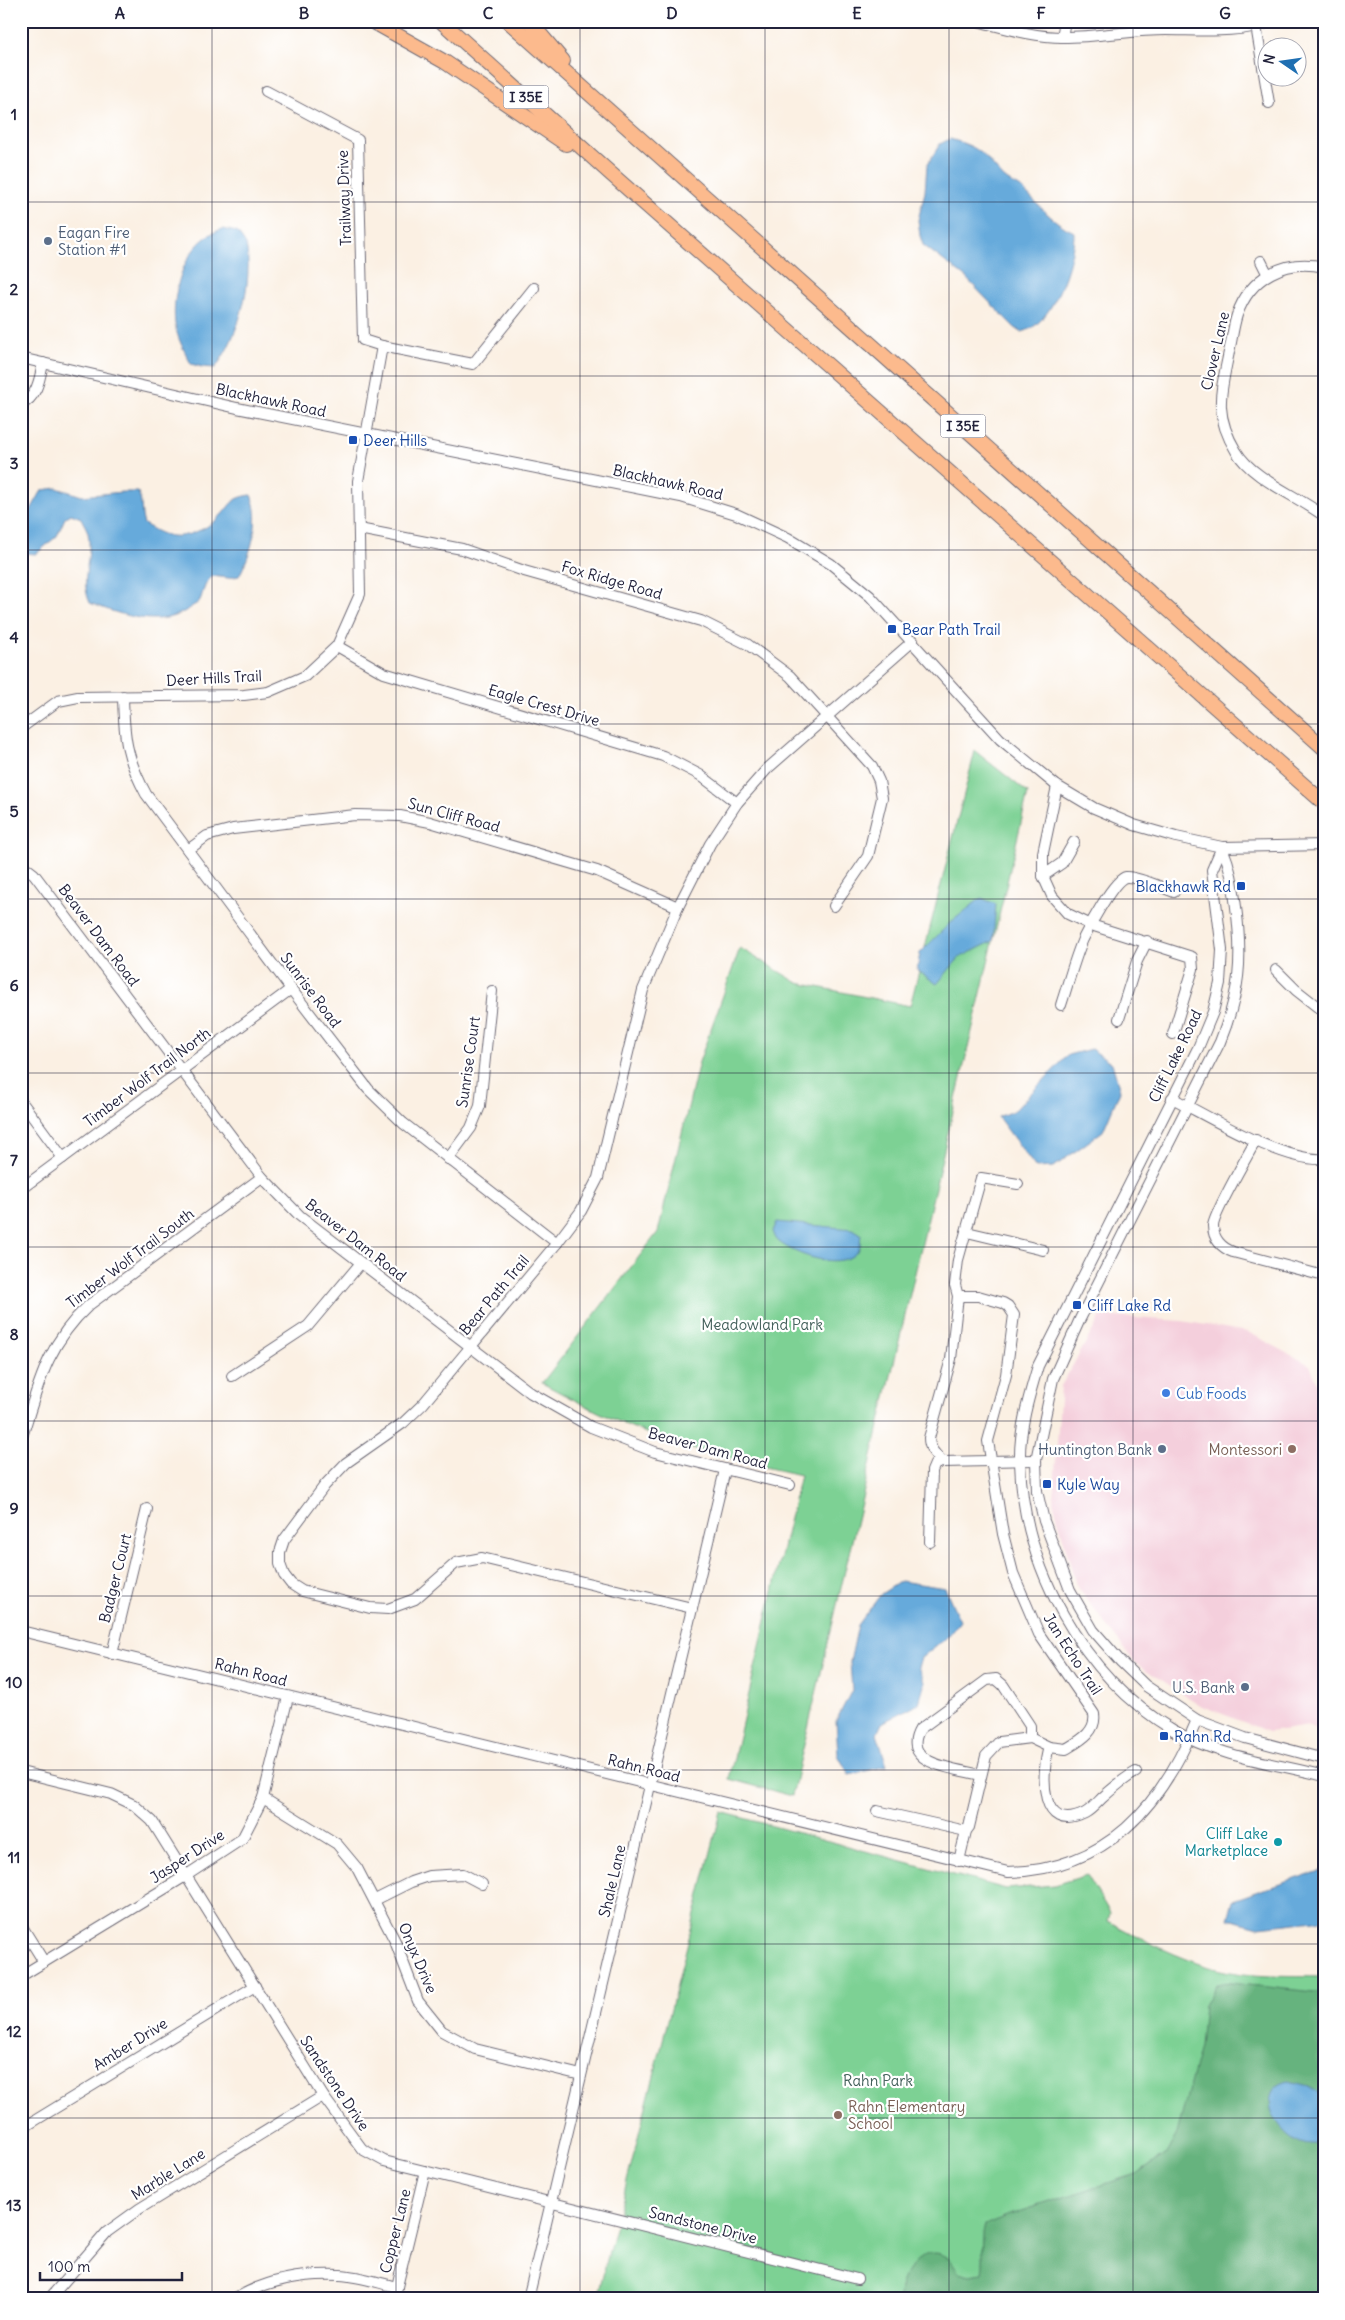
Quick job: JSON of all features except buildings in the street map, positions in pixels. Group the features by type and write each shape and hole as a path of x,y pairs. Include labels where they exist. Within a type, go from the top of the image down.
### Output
{"highway":[{"path":"372,21 445,62 610,174"},
{"name":"I 35E","path":"441,21 610,174 1324,803"},
{"name":"I 35E","path":"508,21 1324,748"},
{"path":"529,21 602,105"}],"street":[{"path":"977,21 1022,32 1062,37 1163,30 1230,30 1256,26 1272,21"},
{"path":"1062,37 1065,21"},
{"path":"1256,26 1268,103"},
{"name":"Trailway Drive","path":"266,91 358,140 363,340 382,346 473,364 534,288"},
{"path":"1260,260 1267,274"},
{"name":"Clover Lane","path":"1324,267 1308,263 1283,266 1267,274 1246,294 1237,315 1219,400 1224,428 1236,453 1256,473 1310,505 1324,516"},
{"path":"366,435 382,346"},
{"name":"Blackhawk Road","path":"21,358 237,408 681,497 736,514 788,538 831,564 870,596 913,641 1000,739 1057,786 1094,808 1134,825 1222,847 1324,845"},
{"path":"21,404 28,402 38,385 42,363"},
{"name":"Deer Hills Trail","path":"21,728 58,702 78,696 244,695 268,692 305,676 337,646 360,594 358,481 366,435"},
{"name":"Fox Ridge Road","path":"359,529 462,549 524,571 701,621 747,644 790,676 872,766 879,782 882,798 868,856 834,906"},
{"name":"Bear Path Trail","path":"692,1608 482,1558 456,1563 415,1599 388,1608 370,1608 302,1591 291,1584 284,1575 280,1564 280,1552 284,1540 326,1485 346,1463 403,1423 423,1404 557,1243 581,1211 598,1178 643,990 678,908 710,844 737,803 767,769 913,641"},
{"name":"Eagle Crest Drive","path":"337,646 384,673 663,756 700,775 737,803"},
{"name":"Sunrise Road","path":"123,696 124,736 133,770 146,794 368,1089 403,1123 557,1243"},
{"path":"1057,786 1044,841 1043,876 1052,896 1068,914 1092,925 1147,941 1192,957 1194,964 1173,1034"},
{"name":"Sun Cliff Road","path":"188,850 208,836 233,829 355,815 400,816 430,822 597,871 678,908"},
{"path":"1043,876 1062,863 1074,842"},
{"path":"1222,847 1231,868 1240,943 1239,979 1231,1014 1220,1042 1080,1319 1053,1379 1036,1460 1037,1491 1044,1521 1070,1590 1094,1630 1121,1662 1146,1686 1197,1720 1245,1738 1324,1758"},
{"name":"Cliff Lake Road","path":"1222,847 1212,870 1222,950 1220,983 1213,1012 1198,1048 1038,1366 1024,1422 1020,1460 1025,1511 1033,1544 1061,1611 1084,1648 1135,1705 1173,1730 1190,1738 1242,1756 1324,1776"},
{"name":"Beaver Dam Road","path":"21,864 34,874 262,1177 300,1216 530,1393 591,1427 655,1452 790,1485"},
{"path":"1061,1005 1083,940 1112,888 1121,879 1127,877 1174,892"},
{"path":"1119,1019 1137,961 1147,941"},
{"path":"1276,970 1296,990 1324,1012"},
{"name":"Timber Wolf Trail North","path":"21,1189 291,989"},
{"name":"Sunrise Court","path":"448,1159 471,1128 480,1106 492,991"},
{"path":"1172,1098 1256,1140 1299,1156 1324,1159"},
{"path":"21,1101 64,1158"},
{"path":"1256,1140 1214,1220 1215,1237 1223,1246 1233,1252 1324,1276"},
{"name":"Timber Wolf Trail South","path":"21,1440 46,1362 70,1323 89,1306 262,1177"},
{"path":"943,1462 932,1451 929,1438 951,1359 958,1296 955,1285 958,1260 981,1178 1018,1184"},
{"path":"967,1232 1043,1250"},
{"path":"232,1376 308,1326 360,1264"},
{"name":"Jan Echo Trail","path":"958,1296 978,1296 1003,1303 1008,1306 1014,1315 1006,1375 987,1448 992,1459 1003,1534 1013,1573 1039,1634 1094,1714 1095,1720 1092,1729 1066,1750 1049,1747 1030,1738"},
{"path":"930,1542 932,1471 935,1464 992,1459 1036,1460"},
{"name":"Shale Lane","path":"528,2299 725,1470"},
{"name":"Badger Court","path":"112,1654 147,1509"},
{"name":"Rahn Road","path":"21,1631 1008,1872 1032,1871 1057,1866 1084,1857 1109,1841 1141,1814 1158,1794 1183,1753 1197,1720"},
{"path":"959,1861 986,1756 999,1742 1030,1738 1030,1726 1003,1685 996,1679 987,1680 920,1728 916,1735 915,1745 918,1753 927,1762 981,1774"},
{"name":"Jasper Drive","path":"21,1976 187,1875 242,1839 263,1798 288,1697"},
{"path":"1049,1747 1043,1778 1049,1807 1057,1814 1068,1818 1086,1812 1122,1780 1136,1772"},
{"name":"Sandstone Drive","path":"21,1772 111,1794 134,1805 152,1821 323,2096 362,2149 384,2161 857,2279"},
{"name":"Onyx Drive","path":"263,1798 337,1844 357,1868 395,1941 418,2001 442,2031 474,2049 581,2075"},
{"path":"877,1811 966,1831"},
{"path":"375,1900 411,1882 430,1876 464,1874 482,1884"},
{"path":"21,1925 44,1962"},
{"name":"Amber Drive","path":"21,2129 255,1986"},
{"name":"Marble Lane","path":"49,2299 107,2232 139,2209 323,2096"},
{"name":"Copper Lane","path":"394,2299 425,2171"},
{"path":"235,2299 252,2289 297,2276 341,2275 397,2286"}],"shaded area":[{"path":"1101,1316 1182,1321 1248,1332 1310,1365 1324,1403 1324,1734 1309,1726 1269,1732 1202,1706 1135,1663 1076,1585 1053,1501 1061,1386"}],"green space":[{"name":"Meadowland Park","path":"975,751 1028,793 792,1796 729,1779 800,1475 712,1454 660,1438 615,1420 542,1383 658,1232 699,1062 740,948 798,983 910,1006"},
{"name":"Rahn Park","path":"721,1812 1006,1889 1055,1885 1087,1875 1110,1913 1108,1921 1174,1954 1202,1965 1242,1974 1324,1977 1324,2299 597,2299"},
{"path":"1222,1982 1314,1992 1324,1991 1324,2096 1305,2085 1316,2145 1324,2145 1324,2299 899,2299 902,2281 913,2264 921,2258 929,2254 938,2253 949,2258 959,2272 970,2275 982,2273 985,2225 1018,2212 1136,2174 1166,2154 1177,2134 1200,2046 1204,2005 1216,1985"}],"water":[{"path":"950,139 976,149 1006,180 1021,188 1052,218 1074,232 1070,258 1060,291 1052,306 1032,328 1021,332 1014,327 965,277 923,245 918,220 925,192 927,165 940,144"},
{"path":"223,229 237,232 246,245 248,276 246,293 237,326 223,356 215,368 202,367 191,364 179,340 174,311 176,296 179,282 190,254 199,243"},
{"path":"57,488 82,496 138,492 144,524 158,532 172,536 189,534 206,527 238,498 251,495 254,504 255,525 251,547 239,576 228,578 212,576 205,585 199,601 180,614 168,618 155,619 128,616 114,612 90,603 86,585 89,542 87,531 81,518 71,514 65,518 57,536 36,554 24,553 22,545 23,528 30,512 42,490"},
{"path":"981,898 996,904 993,941 959,958 937,984 917,970 920,953 950,923"},
{"path":"1091,1049 1112,1063 1120,1091 1103,1131 1054,1167 1036,1168 998,1117 1015,1110 1068,1055"},
{"path":"777,1222 853,1229 861,1234 860,1247 852,1256 843,1260 831,1261 807,1256 795,1252 777,1240 773,1231"},
{"path":"901,1581 945,1588 960,1621 949,1635 921,1658 918,1667 925,1682 919,1703 882,1723 877,1734 887,1766 849,1775 838,1755 836,1721 852,1690 850,1662 858,1625 881,1594"},
{"path":"1324,1869 1324,1920 1259,1927 1228,1919 1233,1900"},
{"path":"1289,2081 1305,2085 1324,2096 1324,2145 1309,2145 1291,2138 1276,2121 1270,2101 1272,2092 1278,2085"}],"place":[{"name":"Eagan Fire Station #1","path":"48,241"},
{"name":"Deer Hills","path":"353,440"},
{"name":"Bear Path Trail","path":"892,629"},
{"name":"Blackhawk Rd","path":"1241,886"},
{"name":"Cliff Lake Rd","path":"1077,1305"},
{"name":"Cub Foods","path":"1166,1393"},
{"name":"Huntington Bank","path":"1162,1449"},
{"name":"Montessori","path":"1292,1449"},
{"name":"Kyle Way","path":"1047,1484"},
{"name":"U.S. Bank","path":"1245,1687"},
{"name":"Rahn Rd","path":"1164,1736"},
{"name":"Cliff Lake Marketplace","path":"1278,1842"},
{"name":"Rahn Elementary School","path":"838,2115"}]}
